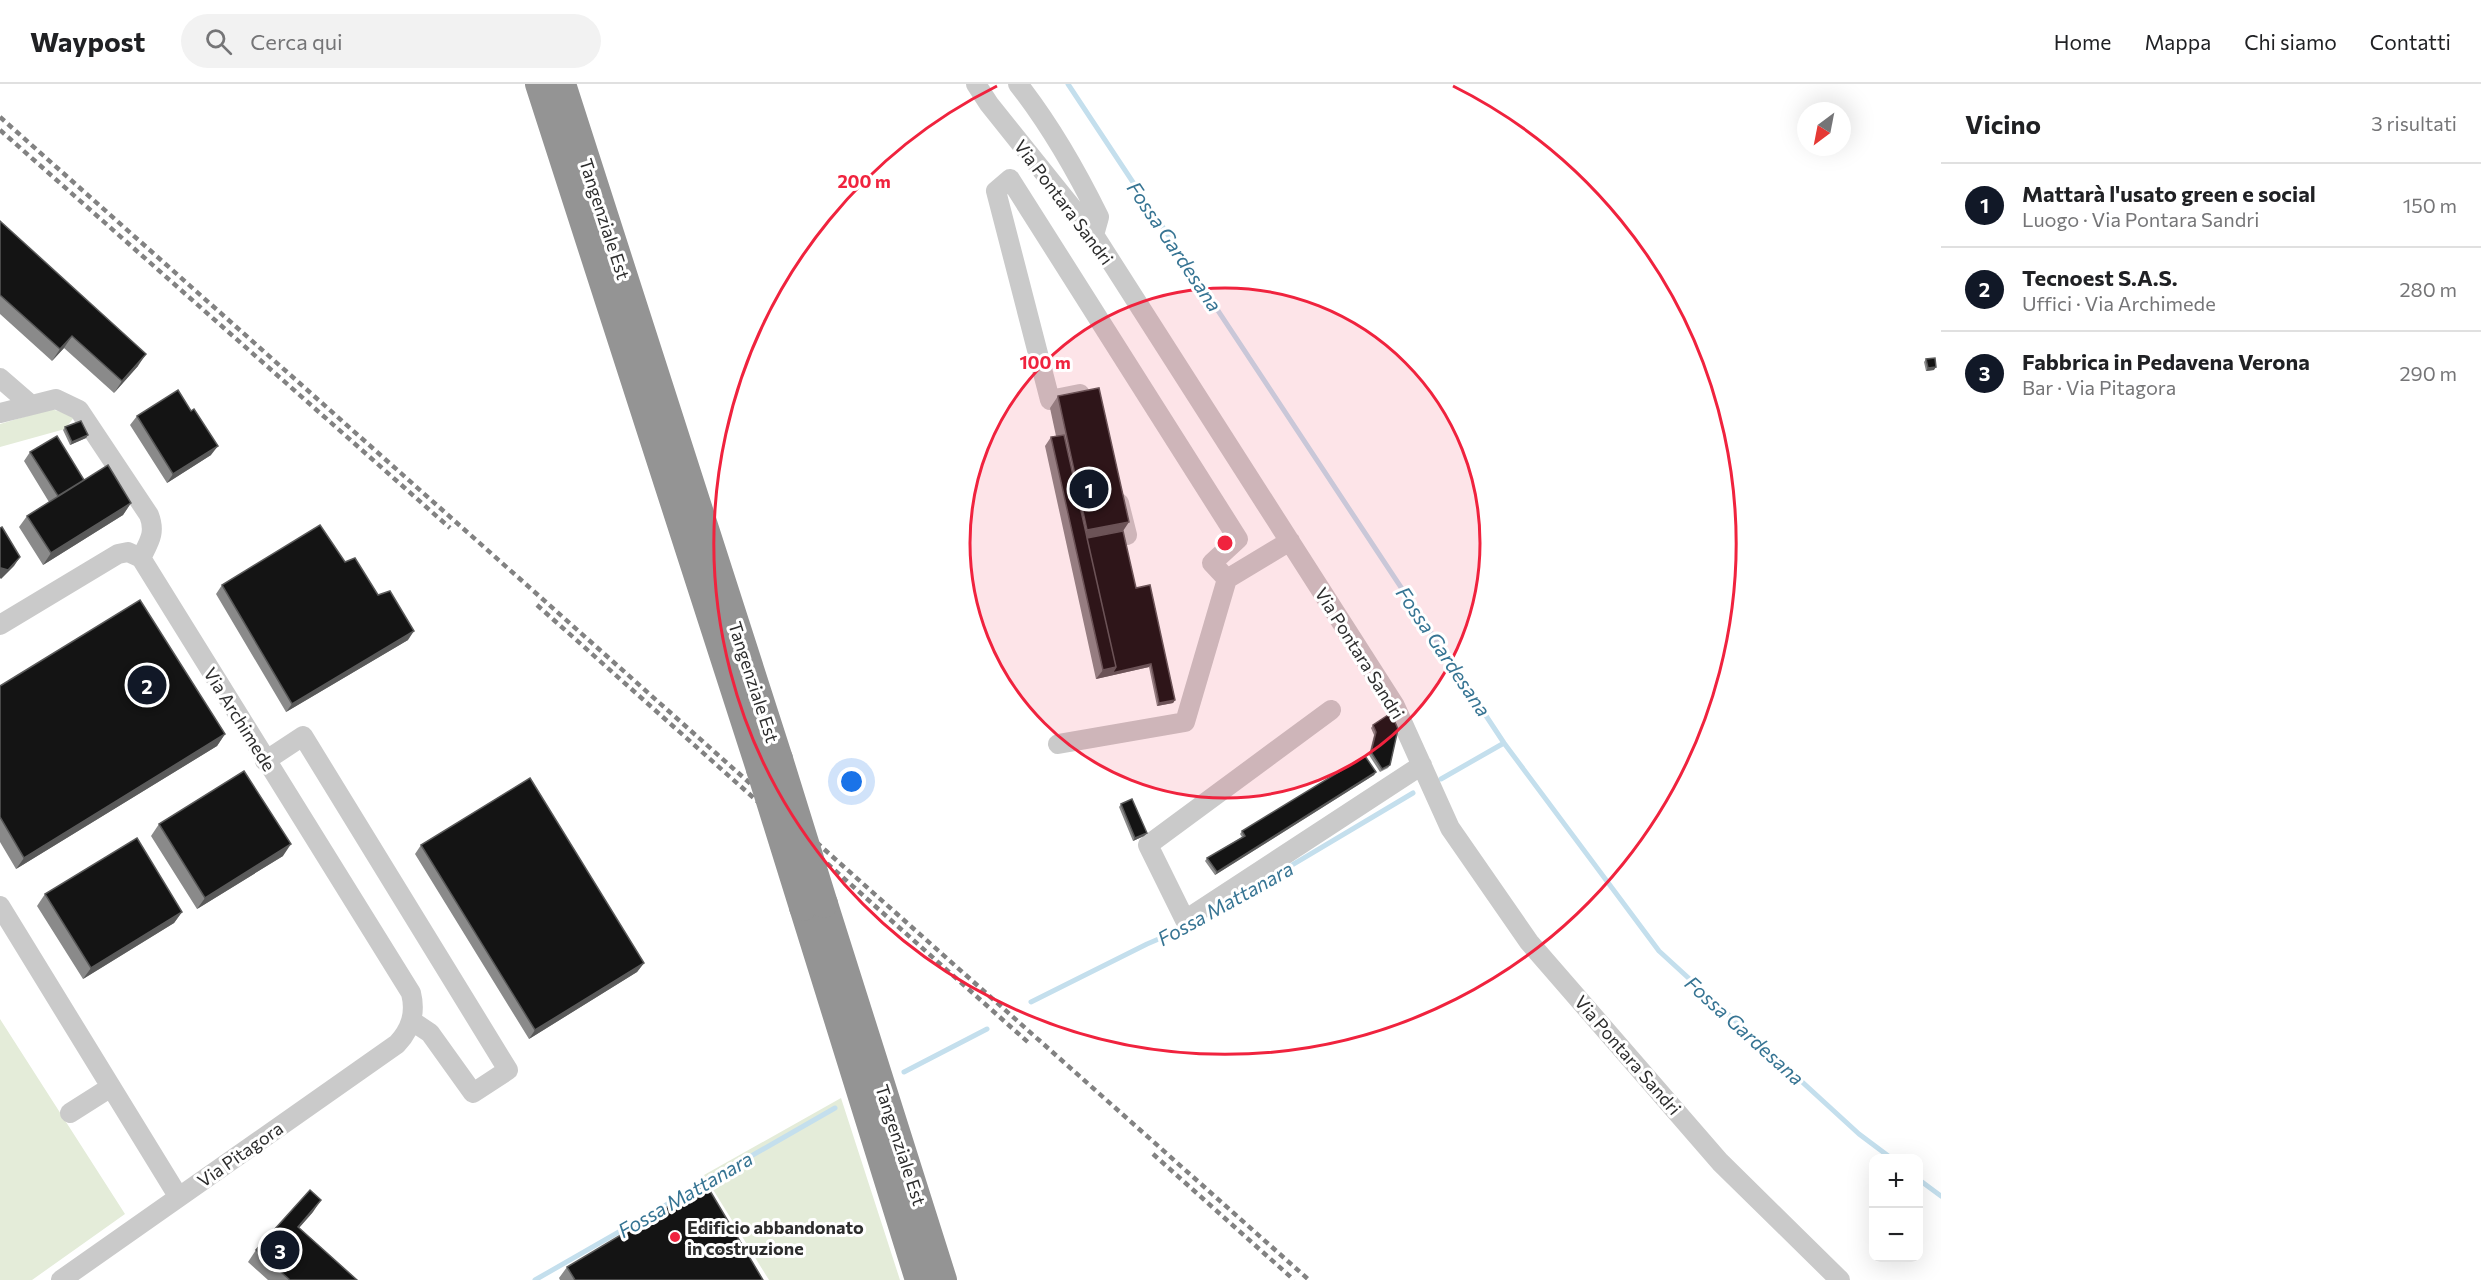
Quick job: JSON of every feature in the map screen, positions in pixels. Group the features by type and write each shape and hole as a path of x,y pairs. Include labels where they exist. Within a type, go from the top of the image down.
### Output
{"highway":[{"name":"Tangenziale Est","path":"539,84 769,764"},
{"name":"Tangenziale Est","path":"562,84 813,905 920,1280"},
{"name":"Tangenziale Est","path":"813,905 943,1280"}],"street":[{"name":"Via Pontara Sandri","path":"976,84 989,104 1094,235 1395,706 1450,828 1529,942 1720,1162 1840,1280"},
{"path":"1018,84 1040,112 1081,181 1099,217 1094,235"},
{"path":"1093,402 1090,392 1050,400 996,191 1010,179 1238,539 1212,563 1227,579"},
{"path":"0,378 30,404"},
{"path":"0,413 56,399 73,406 86,418 149,515 153,527 152,538 141,558 128,552 118,554 0,625"},
{"path":"1115,489 1127,536"},
{"path":"1058,744 1185,722 1227,579 1290,541"},
{"name":"Via Archimede","path":"141,558 411,993 412,1022"},
{"path":"1331,710 1148,845 1185,920 1422,765"},
{"path":"265,761 303,736 508,1070 473,1093 430,1033 412,1022"},
{"path":"0,906 178,1196"},
{"name":"Via Pitagora","path":"61,1280 397,1044 412,1022"},
{"path":"70,1113 111,1087"}],"green space":[{"path":"51,409 75,416 65,429 0,447 0,424"},
{"path":"0,1019 125,1214 32,1280 0,1280"},
{"path":"841,1098 900,1280 769,1280 704,1175"}],"building":[{"path":"0,221 146,354 122,381 72,336 60,349 0,295"},
{"path":"1935,358 1936,367 1928,368 1926,359"},
{"path":"1099,388 1129,522 1087,530 1058,396"},
{"path":"178,390 191,411 194,409 218,446 173,474 137,416"},
{"path":"81,421 88,435 72,442 65,427"},
{"path":"1064,435 1116,667 1103,670 1051,437"},
{"path":"57,436 84,480 58,496 30,452"},
{"path":"108,465 131,503 51,553 27,516"},
{"path":"320,525 345,562 355,558 378,595 390,591 414,631 292,704 222,585"},
{"path":"2,527 20,557 8,570 0,568 0,528"},
{"path":"1123,531 1136,588 1150,585 1175,700 1159,703 1151,664 1112,673 1116,667 1087,538"},
{"path":"140,600 225,734 24,858 0,817 0,686"},
{"path":"1391,713 1398,729 1390,765 1382,769 1371,752 1376,732 1373,725"},
{"path":"1365,756 1376,772 1217,872 1207,858 1245,836 1242,831"},
{"path":"244,771 291,844 205,898 159,824"},
{"path":"530,778 644,963 535,1030 421,845"},
{"path":"1132,799 1147,833 1135,838 1121,804"},
{"path":"137,838 182,912 91,968 45,894"},
{"name":"Edificio abbandonato in costruzione","path":"706,1184 763,1280 575,1280 567,1267"},
{"path":"310,1190 321,1200 298,1227 357,1280 290,1280 256,1250"}],"waterway":[{"name":"Fossa Gardesana","path":"1068,84 1504,743 1659,951 1859,1134 1886,1154"},
{"name":"Fossa Mattanara","path":"1441,779 1504,743"},
{"name":"Fossa Mattanara","path":"1230,902 1413,793"},
{"name":"Fossa Mattanara","path":"1031,1002 1147,944 1189,926"},
{"name":"Fossa Mattanara","path":"904,1072 987,1029"},
{"name":"Fossa Mattanara","path":"535,1280 835,1108"},
{"name":"Fossa Gardesana","path":"1923,1183 1941,1196"}],"railway":[{"path":"0,117 1309,1280"},
{"path":"0,130 450,528"},
{"path":"537,605 1030,1044"},
{"path":"1153,1154 1294,1280"}],"place":[{"name":"Mattarà l'usato green e social","path":"1089,489"},
{"name":"Tecnoest S.A.S.","path":"147,685"},
{"name":"Edificio abbandonato in costruzione","path":"675,1237"},
{"name":"Fabbrica in Pedavena Verona","path":"280,1250"}]}
